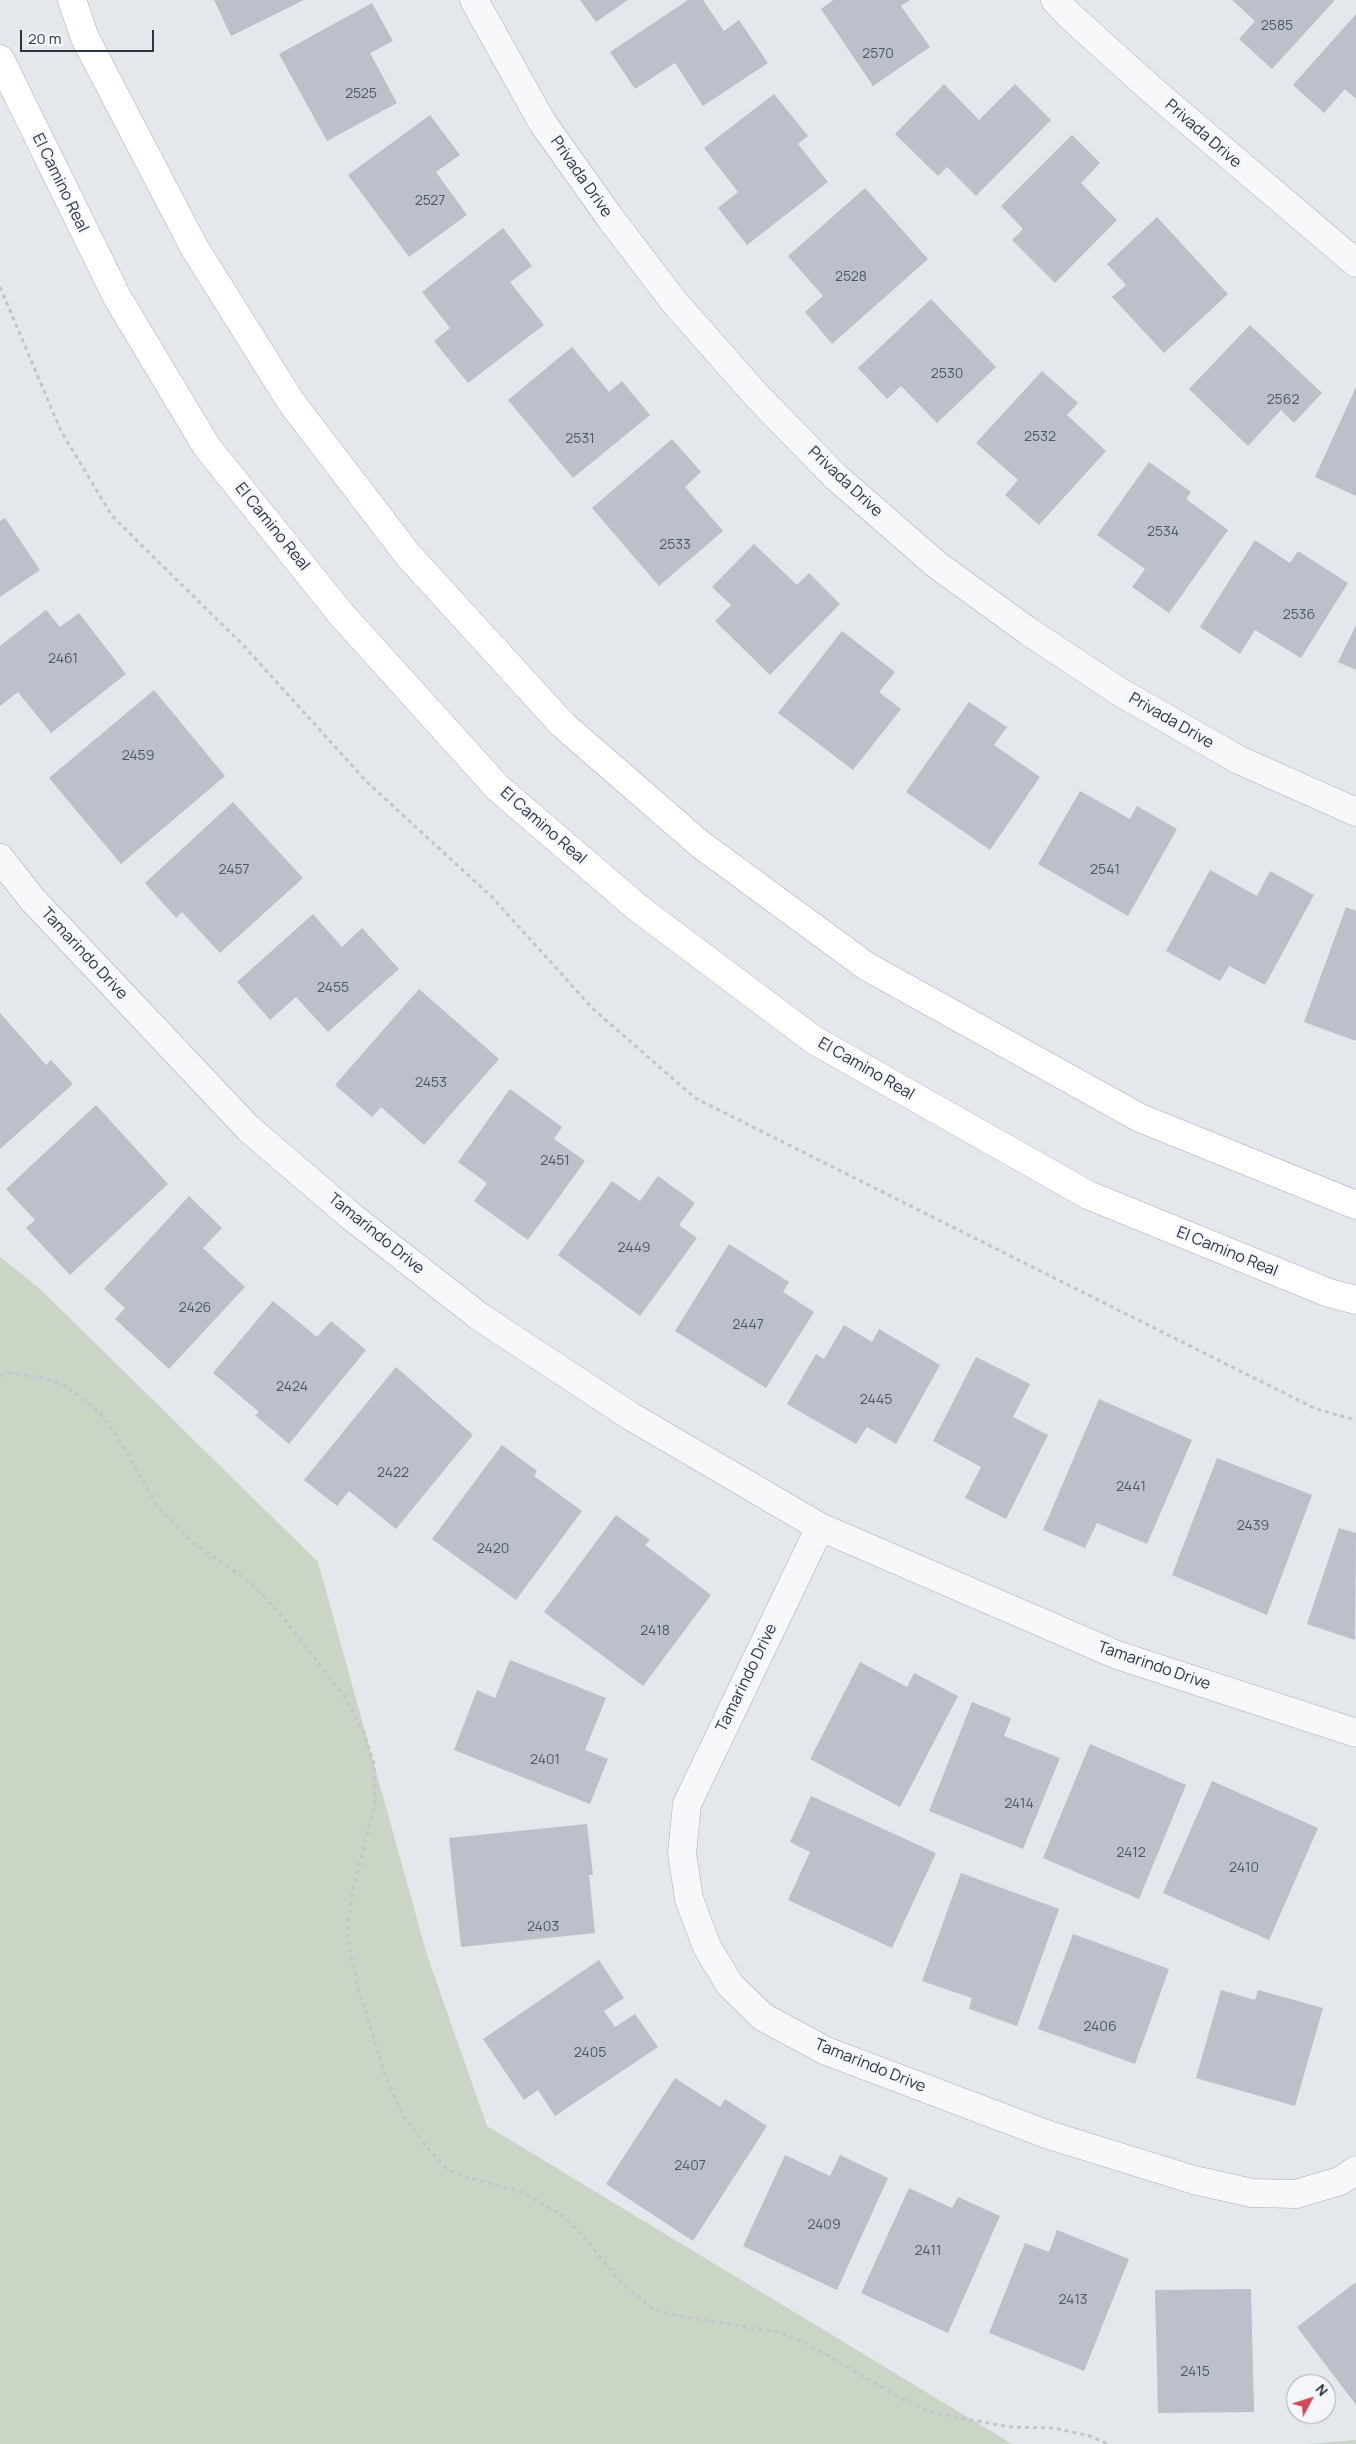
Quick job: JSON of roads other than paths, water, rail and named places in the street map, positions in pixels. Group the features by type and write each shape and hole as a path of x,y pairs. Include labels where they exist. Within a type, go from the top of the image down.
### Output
{"main road":[{"path":"72,0 85,38 194,247 290,402 408,555 563,726 700,844 866,966 1140,1118 1356,1205"},
{"name":"El Camino Real","path":"0,59 117,297 207,447 341,614 498,788 638,908 814,1040 1088,1195 1329,1293 1356,1300"}],"street":[{"name":"Privada Drive","path":"474,0 542,122 657,280 758,397 836,477 937,565 1028,631 1120,692 1239,760 1356,812"},
{"name":"Privada Drive","path":"1055,0 1151,89 1356,263"},
{"name":"Tamarindo Drive","path":"0,858 32,899 249,1129 352,1217 480,1317 632,1417 820,1527 1117,1655 1356,1733"},
{"name":"Tamarindo Drive","path":"820,1527 687,1804 682,1854 689,1899 707,1947 730,1985 763,2017 826,2051 1049,2135 1194,2180 1252,2192 1296,2194 1340,2181 1356,2170"}]}
